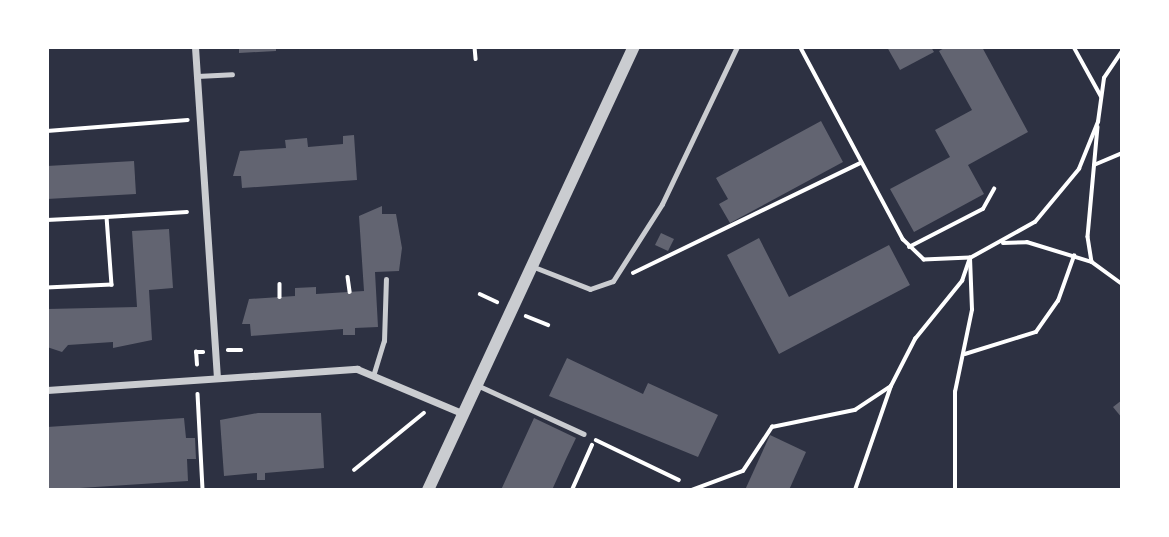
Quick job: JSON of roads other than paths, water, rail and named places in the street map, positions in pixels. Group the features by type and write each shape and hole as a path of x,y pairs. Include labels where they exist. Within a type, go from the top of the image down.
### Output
{"street":[{"path":"195,47 217,377"},
{"path":"428,490 479,386 634,47"},
{"path":"47,390 357,369 465,414"}],"lane":[{"path":"534,267 578,287 613,281 662,204 737,47"},
{"path":"198,76 232,74"},
{"path":"373,376 384,341 386,279"},
{"path":"479,386 584,434"}]}
